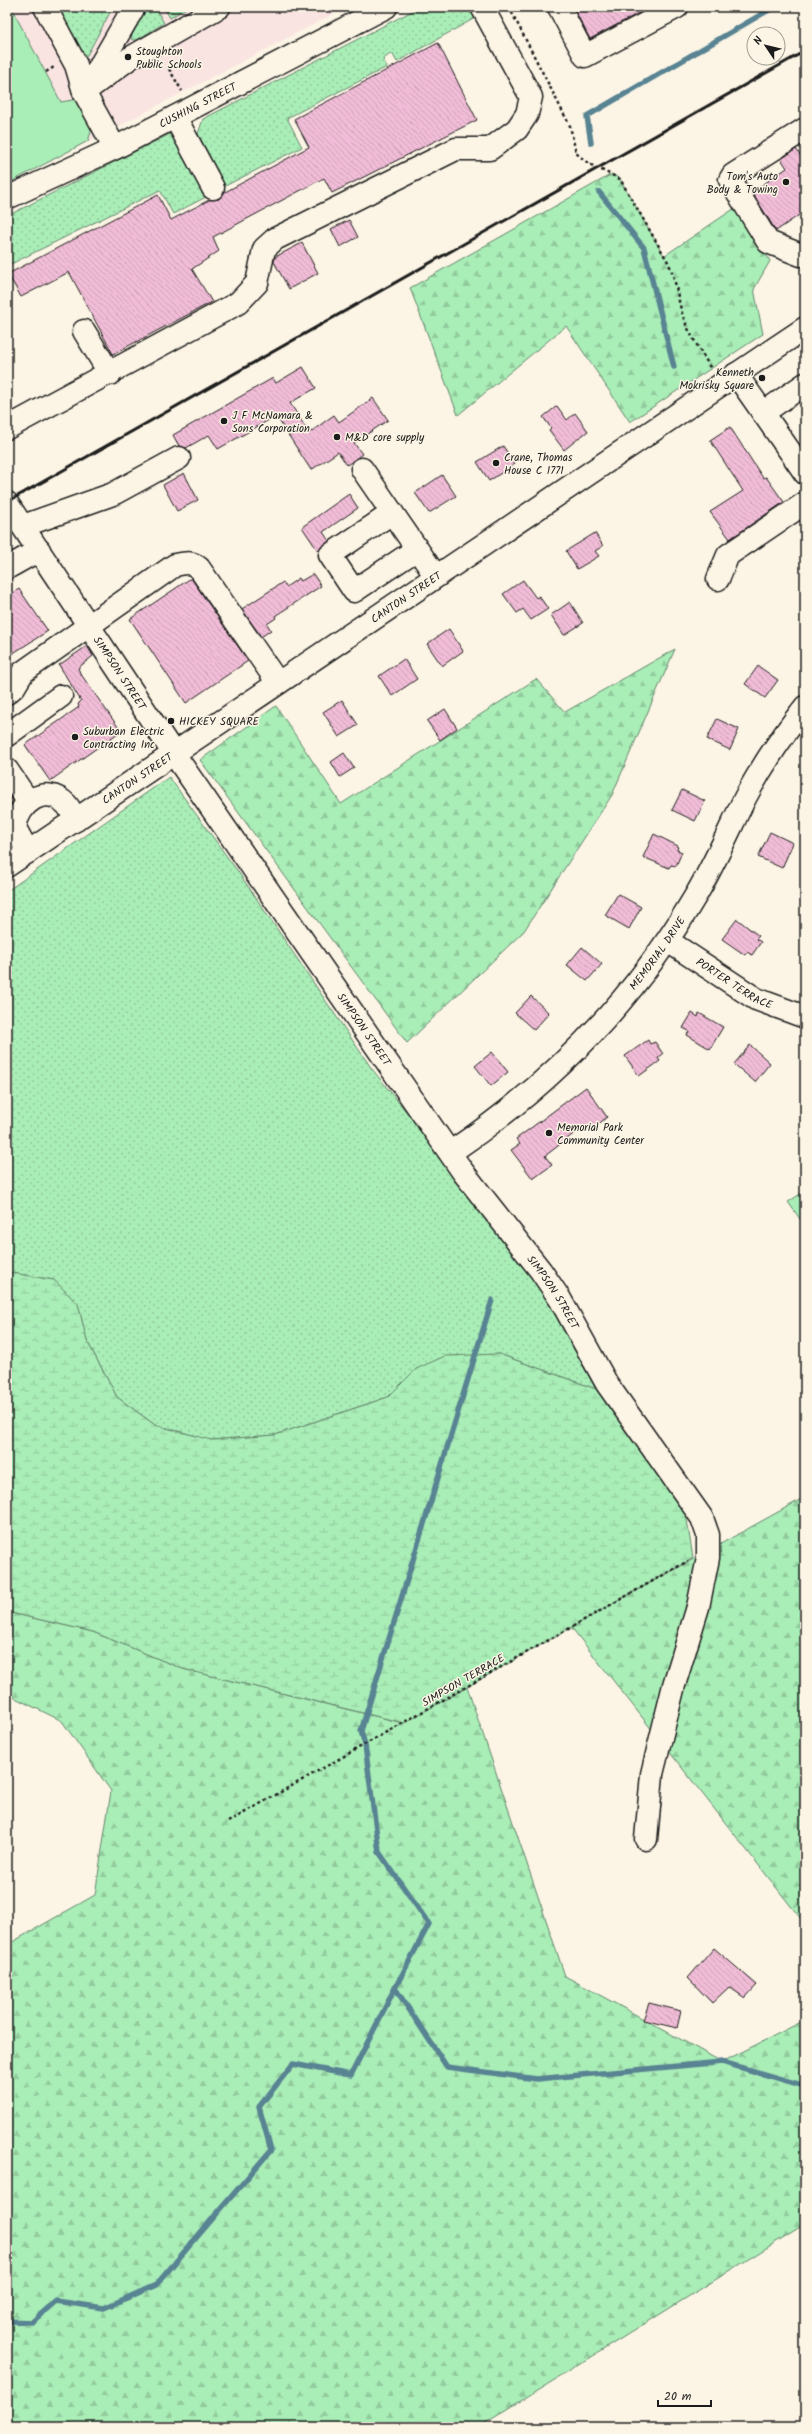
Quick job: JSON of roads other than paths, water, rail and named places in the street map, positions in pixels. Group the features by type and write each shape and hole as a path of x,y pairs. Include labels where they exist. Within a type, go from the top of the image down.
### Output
{"street":[{"path":"45,7 76,65 84,92 115,148"},
{"path":"84,92 134,7"},
{"path":"84,92 130,58 219,7"},
{"name":"CUSHING STREET","path":"7,198 115,148 386,7"},
{"path":"7,428 238,304 257,283 264,248 275,239 456,149 490,148 517,129 529,110 531,98 482,7"},
{"path":"559,7 585,56 677,7"},
{"path":"175,117 213,188"},
{"path":"804,254 768,242 730,180 733,175 805,129"},
{"name":"CANTON STREET","path":"7,866 174,754 435,575 805,328"},
{"path":"84,331 110,374"},
{"path":"728,379 763,413 805,473"},
{"path":"763,413 804,385"},
{"path":"23,526 113,494 179,458"},
{"path":"362,469 435,575"},
{"name":"SIMPSON STREET","path":"7,503 174,754 451,1152 463,1172 541,1271 560,1299 607,1384 696,1507 708,1535 708,1558 698,1606 674,1686 652,1774 646,1839"},
{"path":"718,579 728,555 805,503"},
{"path":"392,513 330,555 354,591 417,549"},
{"path":"7,568 39,550"},
{"path":"7,693 14,686 23,672 89,625 175,565 193,563 278,683"},
{"path":"7,734 61,696"},
{"name":"MEMORIAL DRIVE","path":"451,1152 535,1089 571,1056 622,1001 668,941 720,852 763,767 805,707"},
{"path":"7,770 28,801"},
{"path":"28,852 16,828 21,809 28,801 48,796 58,799 65,804 76,820"},
{"name":"PORTER TERRACE","path":"668,941 756,999 805,1017"}],"waterway":[{"path":"591,143 587,116 774,7"},
{"path":"599,192 644,248 674,367"},
{"path":"395,1988 429,1924 379,1852 365,1745 361,1731 492,1300"},
{"path":"7,2321 32,2322 56,2301 104,2308 156,2285 271,2150 259,2107 293,2064 351,2075 395,1988 447,2067 537,2079 722,2062 805,2086"}],"railway":[{"path":"7,502 805,51"}],"place":[{"name":"Stoughton Public Schools","path":"128,57"},
{"name":"Tom's Auto Body & Towing","path":"786,182"},
{"name":"Kenneth Mokrisky Square","path":"762,378"},
{"name":"J F McNamara & Sons Corporation","path":"224,421"},
{"name":"M&D core supply","path":"337,437"},
{"name":"Crane, Thomas House C 1771","path":"496,463"},
{"name":"HICKEY SQUARE","path":"171,721"},
{"name":"Suburban Electric Contracting Inc","path":"75,737"},
{"name":"Memorial Park Community Center","path":"549,1133"}]}
